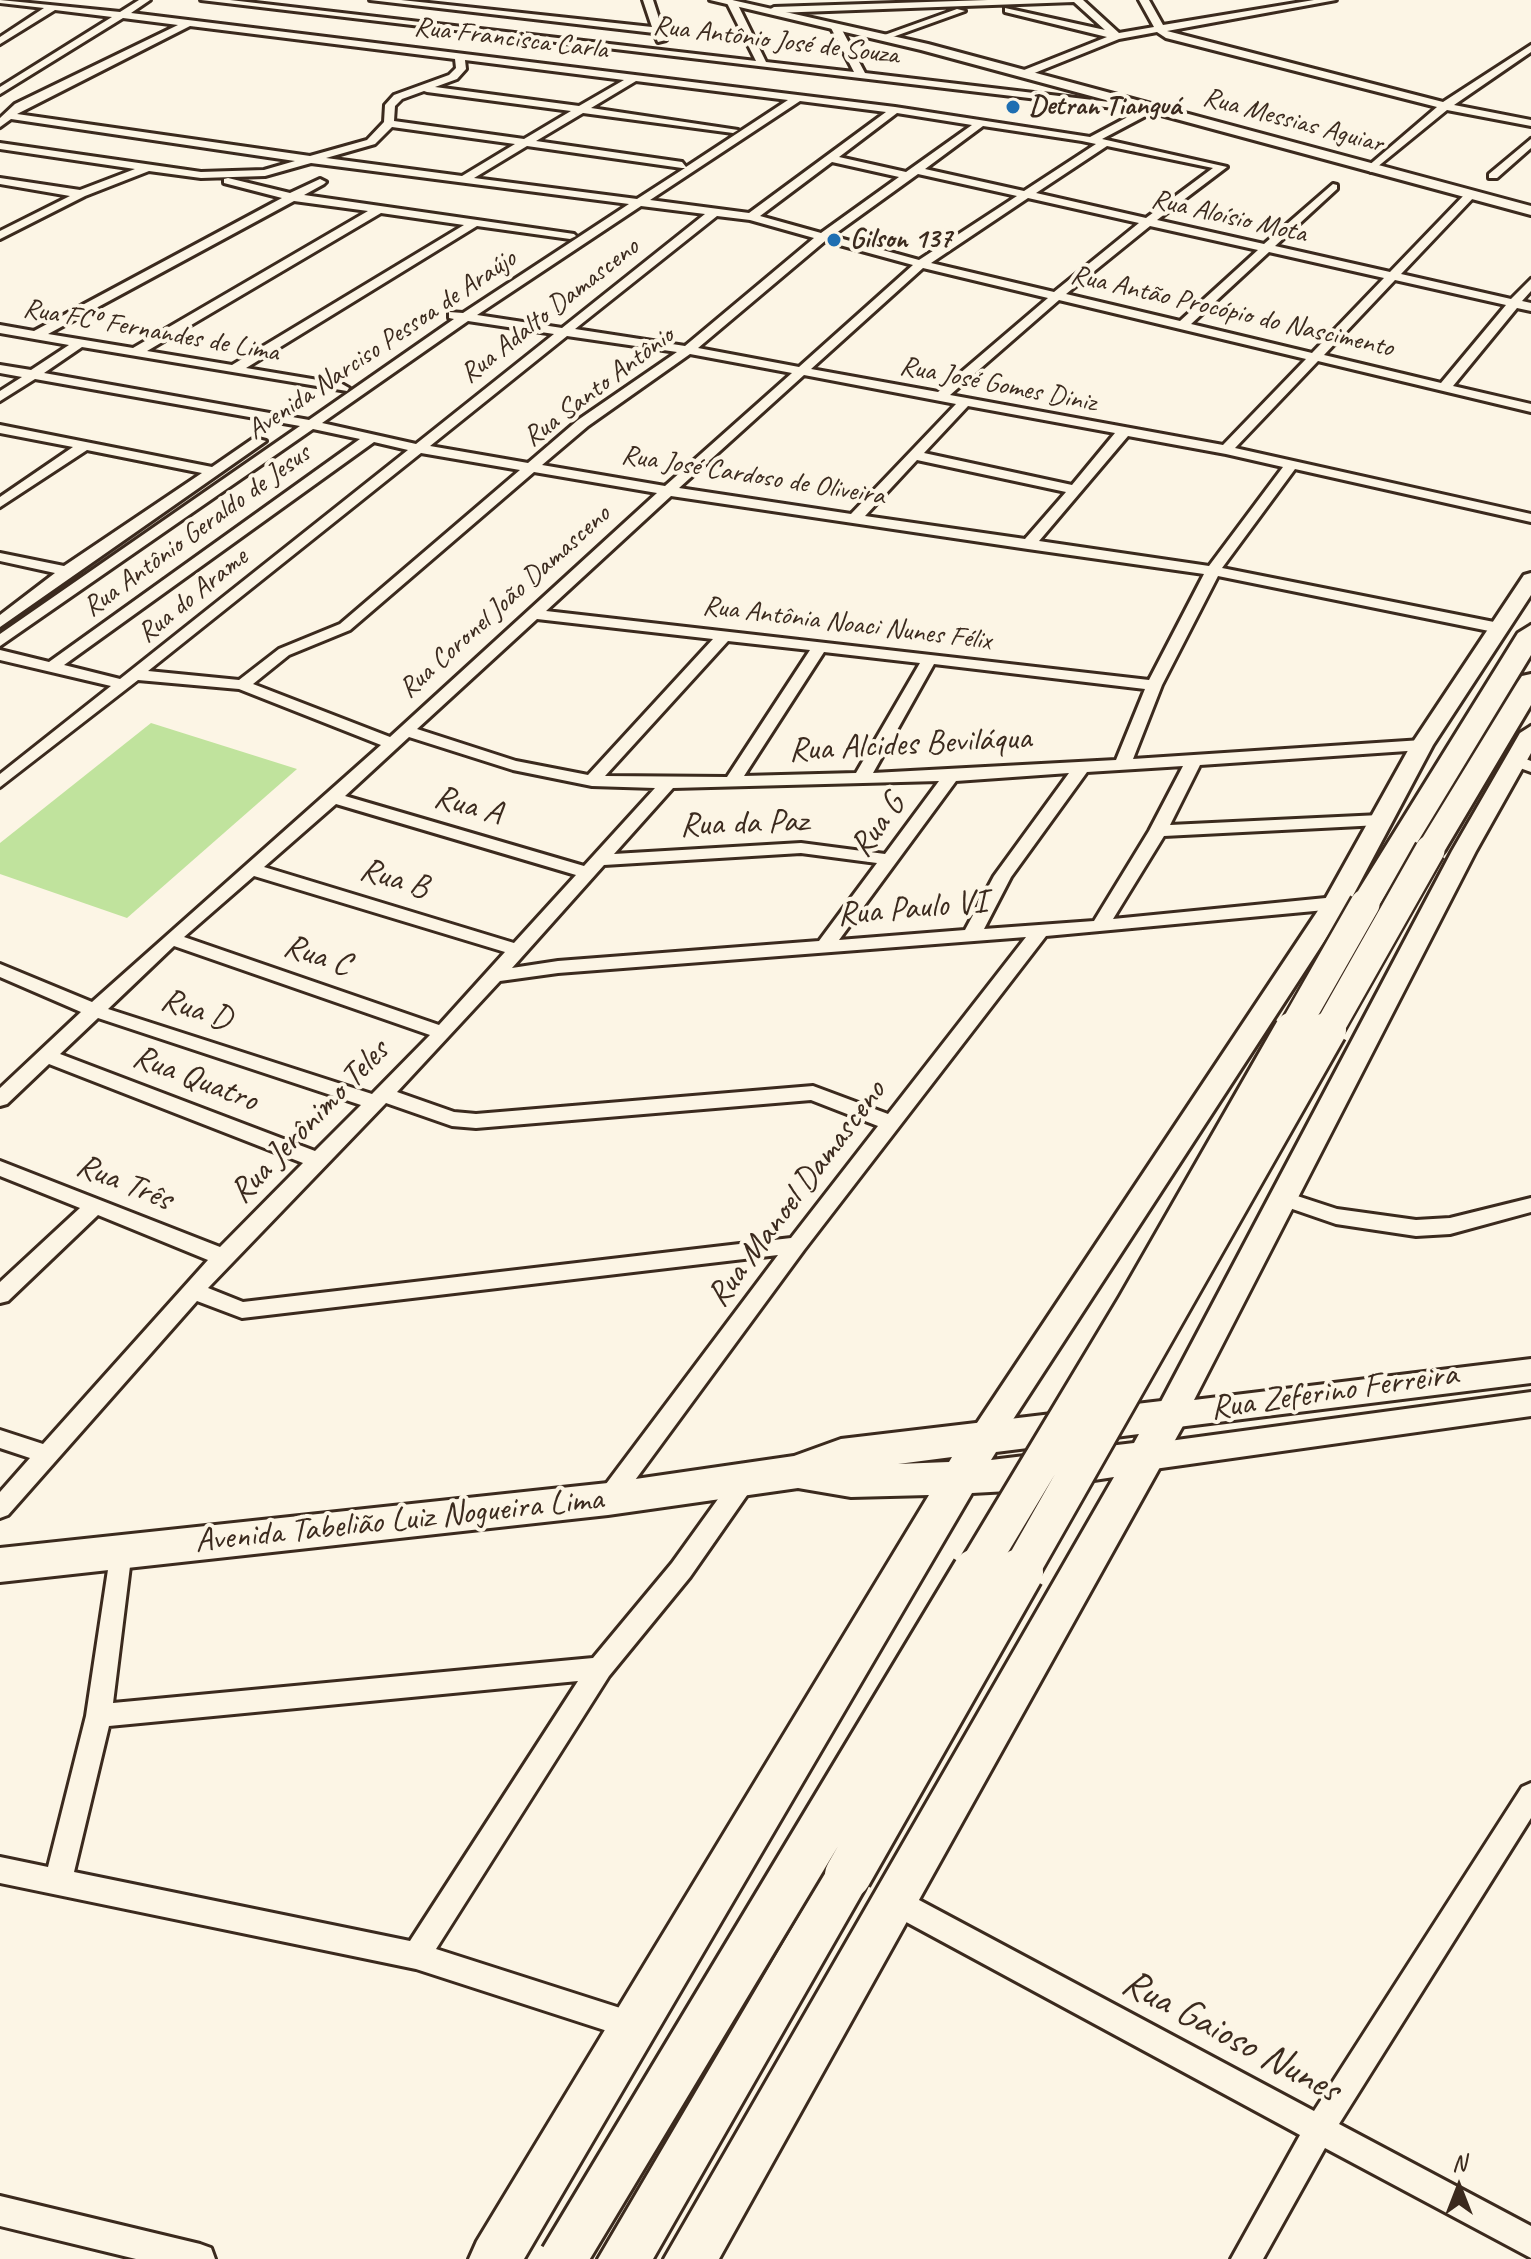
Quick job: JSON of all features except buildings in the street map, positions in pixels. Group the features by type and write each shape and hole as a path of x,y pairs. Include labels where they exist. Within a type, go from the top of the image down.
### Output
{"highway":[{"path":"563,2259 1135,1306 1350,903 1531,633"},
{"path":"624,2259 848,1875 1430,850 1531,682"},
{"path":"690,2259 1170,1415"},
{"name":"Avenida Tabelião Luiz Nogueira Lima","path":"0,1565 608,1499 797,1472 841,1455 1170,1415"},
{"path":"495,2259 986,1435"},
{"name":"Avenida Tabelião Luiz Nogueira Lima","path":"797,1472 851,1481 959,1478 1027,1474 1147,1457"}],"main road":[{"path":"986,1435 1350,903 1380,820 1422,745 1531,579"},
{"path":"1170,1415 1282,1198 1523,763 1531,733"},
{"name":"Rua Zeferino Ferreira","path":"1170,1415 1466,1376 1531,1371"},
{"path":"1466,1376 1485,1409"},
{"name":"Rua Zeferino Ferreira","path":"1147,1457 1531,1404"}],"street":[{"name":"Rua Francisca Carla","path":"0,0 895,110 1106,142 1222,167 1147,222"},
{"path":"0,91 145,0"},
{"name":"Rua Antônio José de Souza","path":"206,0 246,2 860,74 1049,100 1150,109"},
{"path":"336,14 340,0"},
{"path":"375,0 658,31"},
{"path":"648,0 664,52"},
{"name":"Rua Messias Aguiar","path":"716,0 774,8 836,28 1036,73 1150,109 1531,211"},
{"path":"774,8 1074,0 1117,36"},
{"path":"1036,73 1078,62 1133,39 1131,33 1091,0"},
{"path":"1144,0 1160,28 1169,36 1445,106 1531,123"},
{"path":"1036,73 1063,57 1117,36 1235,11 1331,0"},
{"path":"732,3 762,63"},
{"path":"401,21 425,4"},
{"path":"884,37 981,4 1117,36"},
{"path":"0,41 53,7"},
{"path":"0,124 12,116 19,106 189,23"},
{"path":"836,28 860,74"},
{"path":"1371,169 1445,106 1531,48"},
{"path":"201,175 265,173 371,142 389,123 390,105 398,97 458,73 460,57"},
{"path":"1063,57 1078,62"},
{"path":"1518,57 1531,60"},
{"path":"466,178 634,78"},
{"path":"423,88 733,130"},
{"name":"Avenida Narciso Pessoa de Araújo","path":"1,651 309,423 570,236 633,201 733,130 791,97"},
{"name":"Avenida Narciso Pessoa de Araújo","path":"279,429 459,316 791,97"},
{"path":"1092,140 1150,109"},
{"path":"751,217 895,110"},
{"name":"Rua Antão Procópio do Nascimento","path":"12,116 290,157 751,217 921,264 1531,408"},
{"name":"Rua Santo Antônio","path":"242,685 284,652 345,627 583,423 688,350 824,236 982,122"},
{"path":"389,123 682,165"},
{"name":"Rua Coronel João Damasceno","path":"0,1099 171,939 333,798 921,264 1106,142"},
{"path":"1493,176 1531,142"},
{"path":"0,146 201,175 291,197 570,236"},
{"path":"1518,154 1531,156"},
{"path":"201,175 290,157"},
{"name":"Rua Aloísio Mota","path":"828,158 1025,196 1531,307"},
{"path":"2,234 81,194 146,168"},
{"path":"0,181 81,194"},
{"path":"36,335 320,182"},
{"path":"1183,325 1333,187"},
{"path":"1226,450 1471,194"},
{"path":"136,352 380,209"},
{"name":"Rua Adalto Damasceno","path":"416,448 715,212"},
{"path":"939,398 1147,222"},
{"path":"235,369 475,223"},
{"path":"1445,387 1531,283"},
{"name":"Rua José Gomes Diniz","path":"459,316 688,350 1226,450 1531,518"},
{"name":"Rua FCº Fernandes de Lima","path":"0,329 342,388"},
{"path":"0,397 80,343"},
{"name":"Rua José Cardoso de Oliveira","path":"0,369 309,423 416,448 668,491 1213,571 1499,628"},
{"path":"855,518 964,403"},
{"path":"0,429 212,471"},
{"path":"1028,545 1123,433"},
{"name":"Avenida Narciso Pessoa de Araújo","path":"0,622 67,571 265,437"},
{"name":"Rua Antônio Geraldo de Jesus","path":"52,667 371,438"},
{"path":"0,503 87,444"},
{"name":"Rua do Arame","path":"0,782 416,448"},
{"path":"912,455 1077,490"},
{"path":"1122,765 1154,685 1213,571 1291,465"},
{"path":"0,557 67,571"},
{"name":"Rua Antônia Noaci Nunes Félix","path":"535,614 1154,685"},
{"path":"592,781 724,636"},
{"path":"732,782 820,646"},
{"path":"1,651 52,667 130,679 242,685 391,743"},
{"path":"861,779 929,660"},
{"name":"Rua Alcides Beviláqua","path":"406,731 513,765 592,781 668,783 951,776 1422,745"},
{"path":"1100,926 1158,831 1195,759"},
{"path":"972,935 1003,876 1082,767"},
{"name":"Rua G","path":"823,949 892,860 951,776"},
{"name":"Rua Jerônimo Teles","path":"0,1508 223,1257 443,1033 668,783"},
{"name":"Rua A","path":"333,798 592,866"},
{"path":"1158,831 1380,820"},
{"name":"Rua da Paz","path":"592,866 801,848 892,860"},
{"name":"Rua B","path":"251,869 518,950"},
{"name":"Rua Paulo VI","path":"495,976 558,967 823,949 1350,903"},
{"name":"Rua Manoel Damasceno","path":"608,1499 797,1245 1041,930"},
{"name":"Rua C","path":"171,939 443,1033"},
{"name":"Rua D","path":"0,970 95,1011 452,1119 476,1121 813,1093 891,1123"},
{"name":"Rua Quatro","path":"47,1056 319,1161"},
{"name":"Rua Três","path":"0,1168 223,1257"},
{"path":"1282,1198 1336,1216 1416,1228 1450,1226 1531,1205"},
{"path":"0,1295 96,1205"},
{"path":"194,1291 242,1310 797,1245"},
{"path":"0,1439 47,1454"},
{"path":"416,1956 600,1668 681,1570 744,1481"},
{"path":"58,1881 99,1716 120,1550"},
{"path":"99,1716 600,1668"},
{"path":"1246,2259 1319,2130 1531,1795"},
{"path":"0,1870 416,1956 632,2025"},
{"name":"Rua Gaioso Nunes","path":"894,1901 1531,2243"},
{"path":"0,2211 200,2259"}],"green space":[{"path":"151,723 297,769 127,918 0,874 0,843"}],"place":[{"name":"Detran Tianguá","path":"1013,107"},
{"name":"Gilson 137","path":"834,240"}]}
